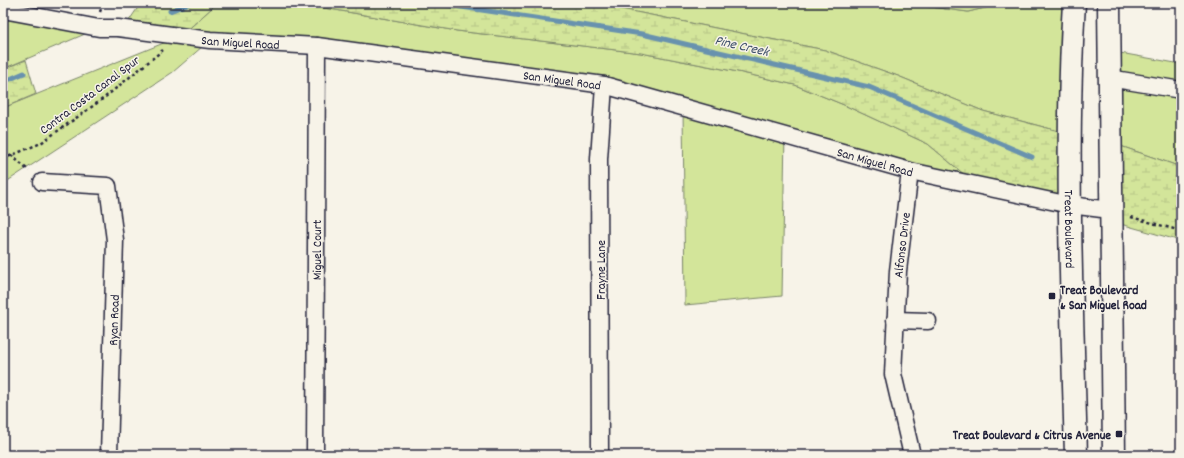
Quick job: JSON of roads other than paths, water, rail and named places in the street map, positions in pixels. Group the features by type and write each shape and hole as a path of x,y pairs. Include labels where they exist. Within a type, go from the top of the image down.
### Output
{"main road":[{"name":"Treat Boulevard","path":"1074,3 1069,75 1070,205 1076,455"},
{"path":"1109,3 1109,78 1120,213 1114,455"}],"street":[{"name":"San Miguel Road","path":"3,10 99,28 118,28 210,40 317,46 604,84 910,171 1070,205 1120,213"},
{"name":"Miguel Court","path":"315,455 317,46"},
{"path":"1109,78 1181,90"},
{"name":"Frayne Lane","path":"600,455 599,159 604,84"},
{"name":"Alfonso Drive","path":"910,171 898,272 893,374 912,455"},
{"name":"Ryan Road","path":"42,182 108,186 115,240 109,455"},
{"path":"895,320 928,321"}],"waterway":[{"name":"Pine Creek","path":"170,11 190,3"},
{"name":"Pine Creek","path":"434,3 642,34 869,87 1032,157"},
{"name":"Pine Creek","path":"3,82 24,73"}],"place":[{"name":"Treat Boulevard & San Miguel Road","path":"1052,296"},
{"name":"Treat Boulevard & Citrus Avenue","path":"1119,434"}]}
